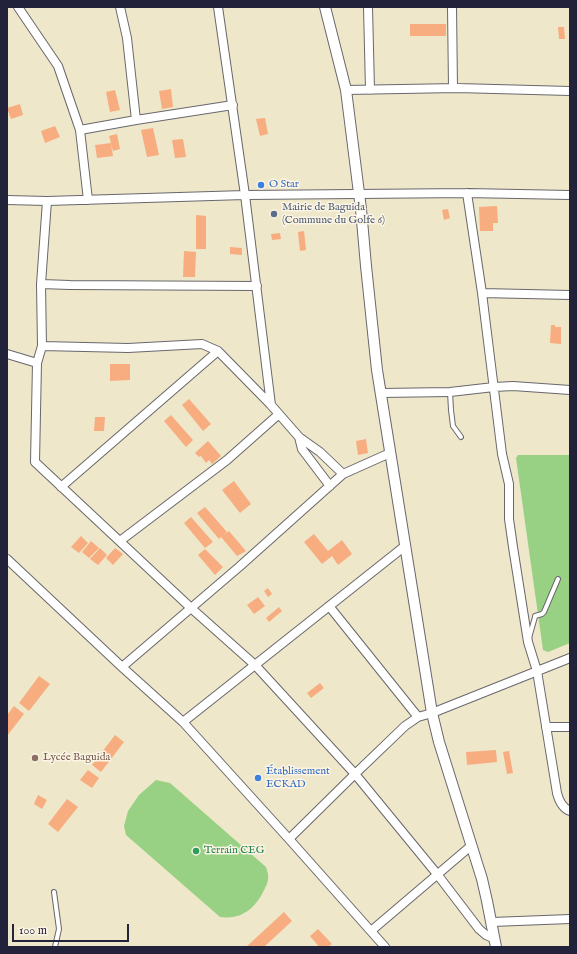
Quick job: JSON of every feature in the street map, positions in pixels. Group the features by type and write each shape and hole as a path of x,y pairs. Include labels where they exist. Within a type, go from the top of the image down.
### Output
{"street":[{"path":"18,7 58,66 80,130 88,200"},
{"path":"120,7 127,38 136,120"},
{"path":"218,7 245,195 271,405"},
{"path":"325,7 346,90 381,393 432,713 439,742 486,894 495,943"},
{"path":"368,7 370,90"},
{"path":"452,7 453,88"},
{"path":"346,90 453,88 570,91"},
{"path":"80,130 233,105"},
{"path":"467,193 482,293 502,454 509,484 509,519 528,642 537,671 556,792 559,801 566,809 570,811"},
{"path":"7,200 47,201 245,195 467,193 570,195"},
{"path":"47,201 41,284 42,346 37,363 35,462 191,608 255,665 354,774 437,874 479,929 495,943"},
{"path":"41,284 257,286"},
{"path":"482,293 570,295"},
{"path":"42,346 128,348 202,344 218,351 271,405 299,437 320,452 343,474"},
{"path":"61,487 218,351"},
{"path":"7,354 37,363"},
{"path":"381,393 450,392 494,386 570,390"},
{"path":"120,541 227,460 279,414"},
{"path":"299,437 302,449 330,486"},
{"path":"122,667 239,567 343,474 390,453"},
{"path":"183,722 405,546"},
{"path":"7,559 183,722 385,947"},
{"path":"329,606 418,717"},
{"path":"289,839 354,774 405,726 418,717 432,713 570,658"},
{"path":"546,727 570,727"},
{"path":"371,931 472,845"},
{"path":"492,922 570,920"}],"lane":[{"path":"450,392 453,426 461,437"},
{"path":"528,642 535,616 544,612 558,579"},
{"path":"54,892 59,929 55,947"}],"green space":[{"path":"518,455 570,455 570,643 548,652 543,650 516,458"},
{"name":"Terrain CEG","path":"156,780 170,783 266,867 268,881 253,907 235,917 220,917 126,835 124,826 128,811 139,795"}],"building":[{"path":"410,24 446,24 446,36 410,36"},
{"path":"558,27 564,27 565,39 559,39"},
{"path":"171,89 173,107 162,109 159,91"},
{"path":"115,90 120,110 110,112 106,92"},
{"path":"20,104 23,115 11,119 7,108"},
{"path":"265,118 268,134 260,136 256,119"},
{"path":"55,126 60,137 45,143 41,131"},
{"path":"153,128 159,155 147,157 141,130"},
{"path":"117,134 120,149 113,151 111,144 113,156 97,158 95,145 111,143 109,136"},
{"path":"183,139 186,157 175,158 172,140"},
{"path":"497,206 498,223 493,223 493,231 480,231 479,207"},
{"path":"448,209 450,218 444,220 442,210"},
{"path":"196,215 206,216 206,249 196,249"},
{"path":"304,231 306,250 300,251 298,232"},
{"path":"280,233 281,239 272,240 271,234"},
{"path":"230,247 242,248 242,255 230,254"},
{"path":"184,251 196,252 195,277 183,277"},
{"path":"551,325 561,327 561,344 550,343"},
{"path":"110,364 130,364 130,380 110,381"},
{"path":"189,399 211,424 203,431 182,405"},
{"path":"171,415 193,440 186,447 164,421"},
{"path":"95,417 105,417 104,431 94,431"},
{"path":"366,439 368,453 358,455 356,441"},
{"path":"208,441 221,456 212,464 209,460 206,463 201,456 199,457 195,453"},
{"path":"234,481 251,504 240,513 222,490"},
{"path":"205,507 227,532 219,539 197,513"},
{"path":"191,517 213,542 205,548 184,523"},
{"path":"229,531 246,551 237,556 221,537"},
{"path":"314,534 328,551 342,540 352,554 338,565 332,556 322,564 304,542"},
{"path":"81,536 88,543 79,553 71,547"},
{"path":"91,541 99,548 89,558 82,552"},
{"path":"100,548 107,555 98,565 90,559"},
{"path":"115,548 123,554 113,565 106,558"},
{"path":"205,549 223,567 215,575 198,555"},
{"path":"268,588 272,594 268,597 264,591"},
{"path":"258,597 265,606 254,614 247,605"},
{"path":"279,607 282,611 269,622 266,618"},
{"path":"39,676 50,684 29,711 19,703"},
{"path":"320,683 324,688 311,698 307,693"},
{"path":"14,706 24,714 7,736 7,715"},
{"path":"115,735 124,742 101,772 92,765"},
{"path":"496,750 497,762 467,765 466,752"},
{"path":"509,751 513,773 507,774 503,752"},
{"path":"88,770 99,778 92,788 80,780"},
{"path":"38,795 47,800 42,809 34,804"},
{"path":"67,799 78,807 58,832 48,824"},
{"path":"284,912 292,921 264,947 246,947"},
{"path":"318,929 332,944 328,947 319,947 310,936"}],"place":[{"name":"O Star","path":"261,185"},
{"name":"Mairie de Baguida (Commune du Golfe 6)","path":"274,214"},
{"name":"Lycée Baguida","path":"35,758"},
{"name":"Établissement ECKAD","path":"258,778"},
{"name":"Terrain CEG","path":"196,851"}]}
